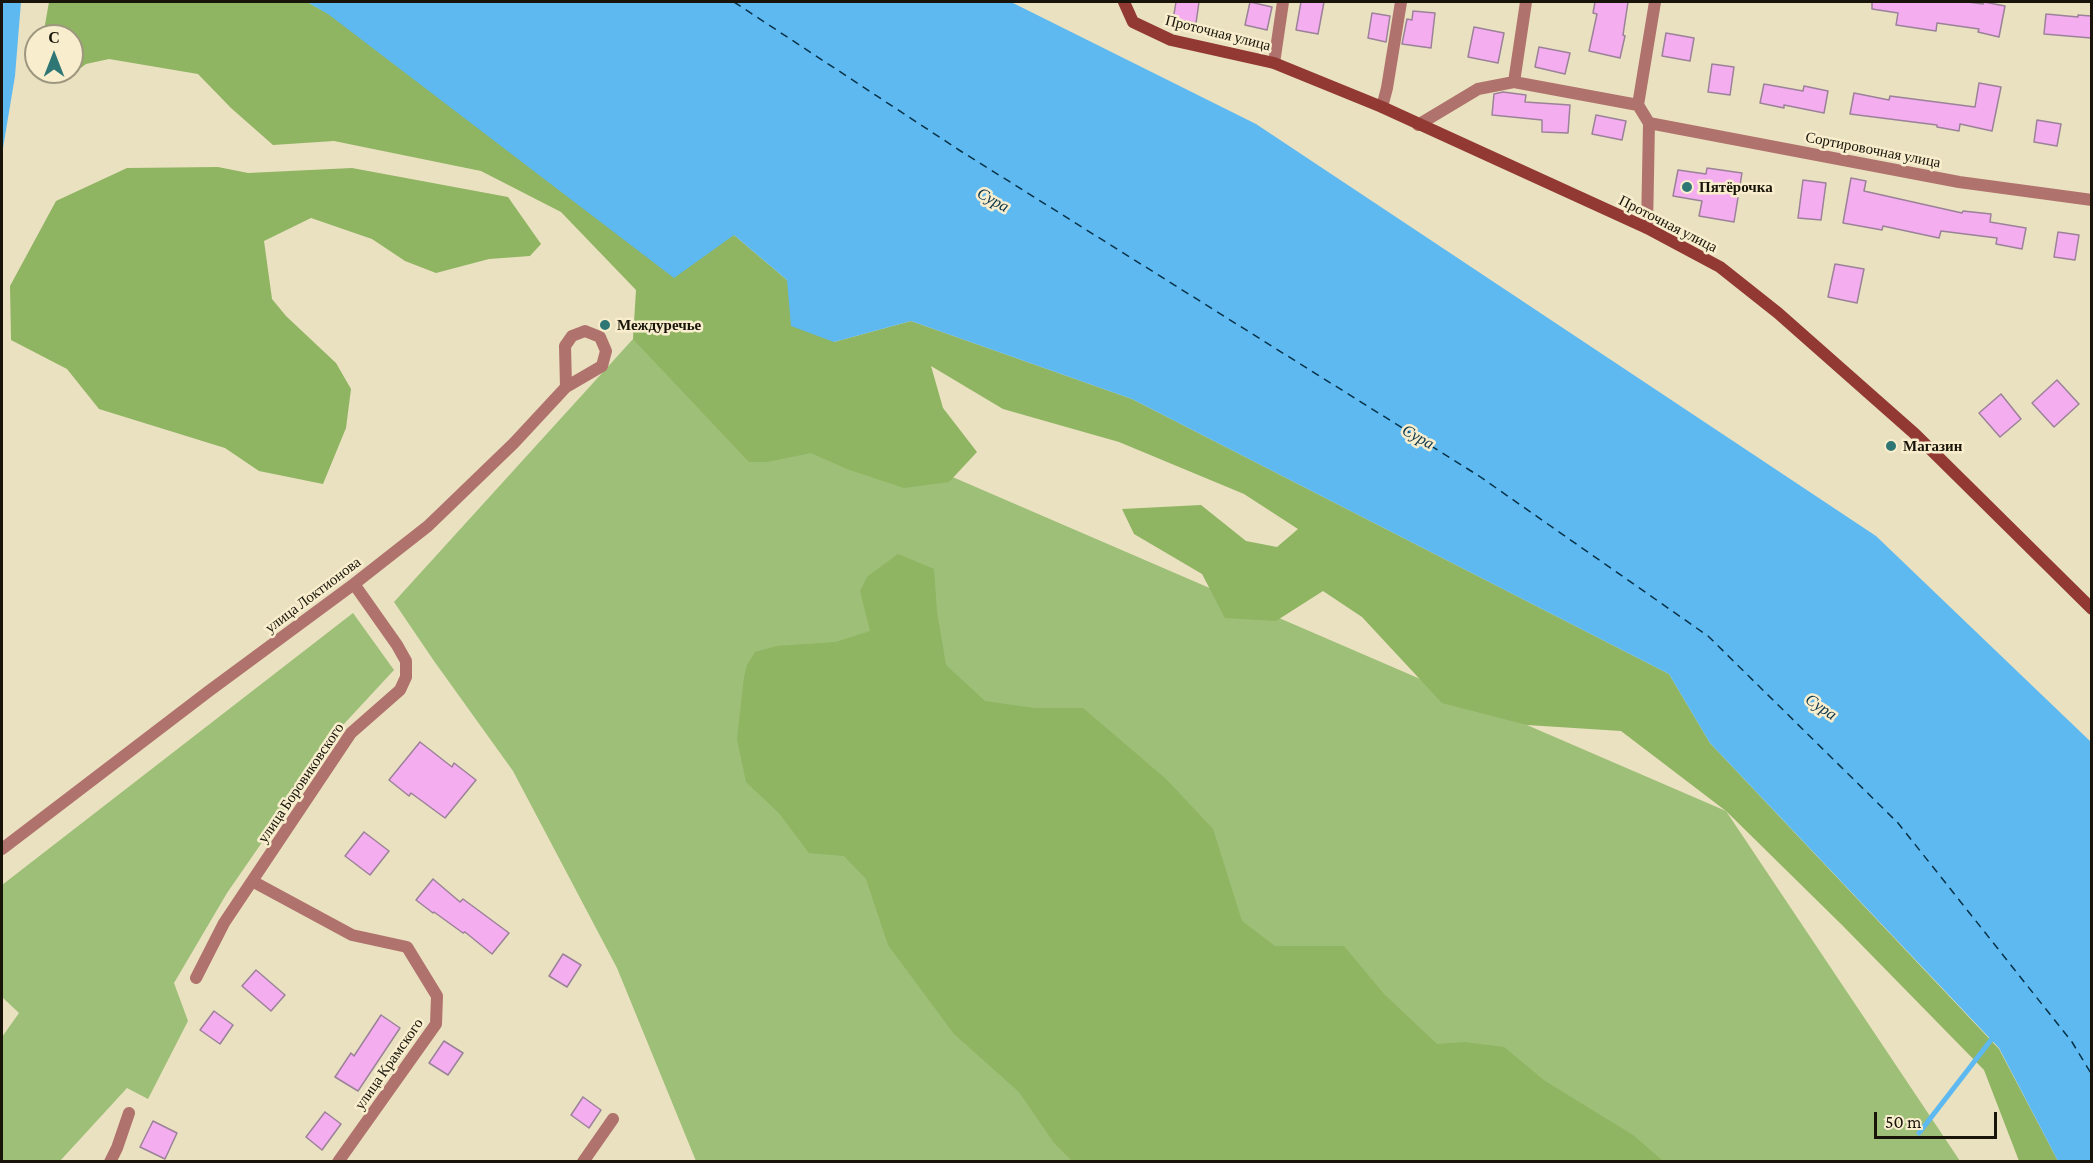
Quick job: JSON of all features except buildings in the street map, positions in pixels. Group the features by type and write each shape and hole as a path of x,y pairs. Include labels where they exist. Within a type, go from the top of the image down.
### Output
{"main road":[{"name":"Проточная улица","path":"1124,2 1133,22 1171,40 1274,63 1382,107 1647,228 1720,267 1786,320 1915,434 2091,609"}],"street":[{"path":"1274,63 1284,2"},
{"path":"1382,107 1401,2"},
{"path":"1514,82 1526,2"},
{"path":"1647,228 1649,123 1638,105 1655,2"},
{"path":"1418,125 1478,89 1514,82 1638,105"},
{"name":"Сортировочная улица","path":"1649,123 1959,182 2091,200"},
{"name":"улица Локтионова","path":"2,849 428,526 514,443 566,387 602,366 606,351 600,337 585,332 572,336 565,346 566,387"},
{"name":"улица Боровиковского","path":"196,978 224,923 351,733 400,690 406,677 406,661 354,584"},
{"name":"улица Крамского","path":"252,882 352,935 407,947 436,996 436,1024 338,1161"},
{"path":"110,1161 129,1113"},
{"path":"583,1161 613,1119"}],"green space":[{"path":"49,2 307,2 734,235 787,280 834,342 911,321 1132,399 1669,674 1710,743 1999,1049 2058,1161 2019,1161 1984,1070 1726,811 1621,731 1527,725 1442,703 1362,617 1323,591 1276,621 1225,618 1202,574 1134,534 1122,509 1201,505 1246,541 1277,547 1298,529 1244,494 1119,442 1003,409 931,366 943,408 977,452 949,482 904,488 847,469 811,453 767,462 749,462 633,339 636,290 561,212 481,171 334,141 273,145 231,108 198,74 109,59 84,66 84,24 45,24"},
{"path":"218,167 248,173 352,168 508,197 541,244 530,256 489,259 436,273 405,261 372,239 311,218 264,241 272,299 286,316 336,363 351,389 346,428 323,484 259,471 225,448 99,409 67,369 11,340 10,286 56,201 127,168"},
{"path":"633,339 1726,811 1960,1161 696,1161 617,968 513,771 394,602"},
{"path":"898,554 934,569 937,612 946,665 985,701 1034,708 1083,708 1166,779 1213,829 1242,921 1275,946 1344,946 1384,994 1437,1044 1464,1042 1504,1047 1545,1081 1633,1135 1663,1161 1072,1161 1054,1143 1019,1092 954,1034 888,945 866,879 844,856 809,853 779,813 746,782 737,739 744,677 747,665 755,652 777,646 836,642 870,631 860,591 867,577"},
{"path":"353,613 394,670 343,725 227,893 174,983 188,1021 148,1099 127,1088 60,1161 2,1161 2,1037 19,1013 2,997 2,885"}],"water":[{"path":"2,2 21,2 15,76 2,154"},
{"name":"Сура","path":"307,2 1011,2 1256,124 1876,536 2091,742 2091,1161 2058,1161 1999,1048 1710,743 1669,674 1132,399 911,321 834,342 791,326 787,280 734,235 674,278 328,14"}],"waterway":[{"path":"1919,1133 1991,1040"}],"ferry route":[{"path":"734,2 959,150 1479,476 1708,636 1898,823 2072,1042 2092,1075"}],"place":[{"name":"Пятёрочка","path":"1687,187"},
{"name":"Междуречье","path":"605,325"},
{"name":"Магазин","path":"1891,446"}]}
